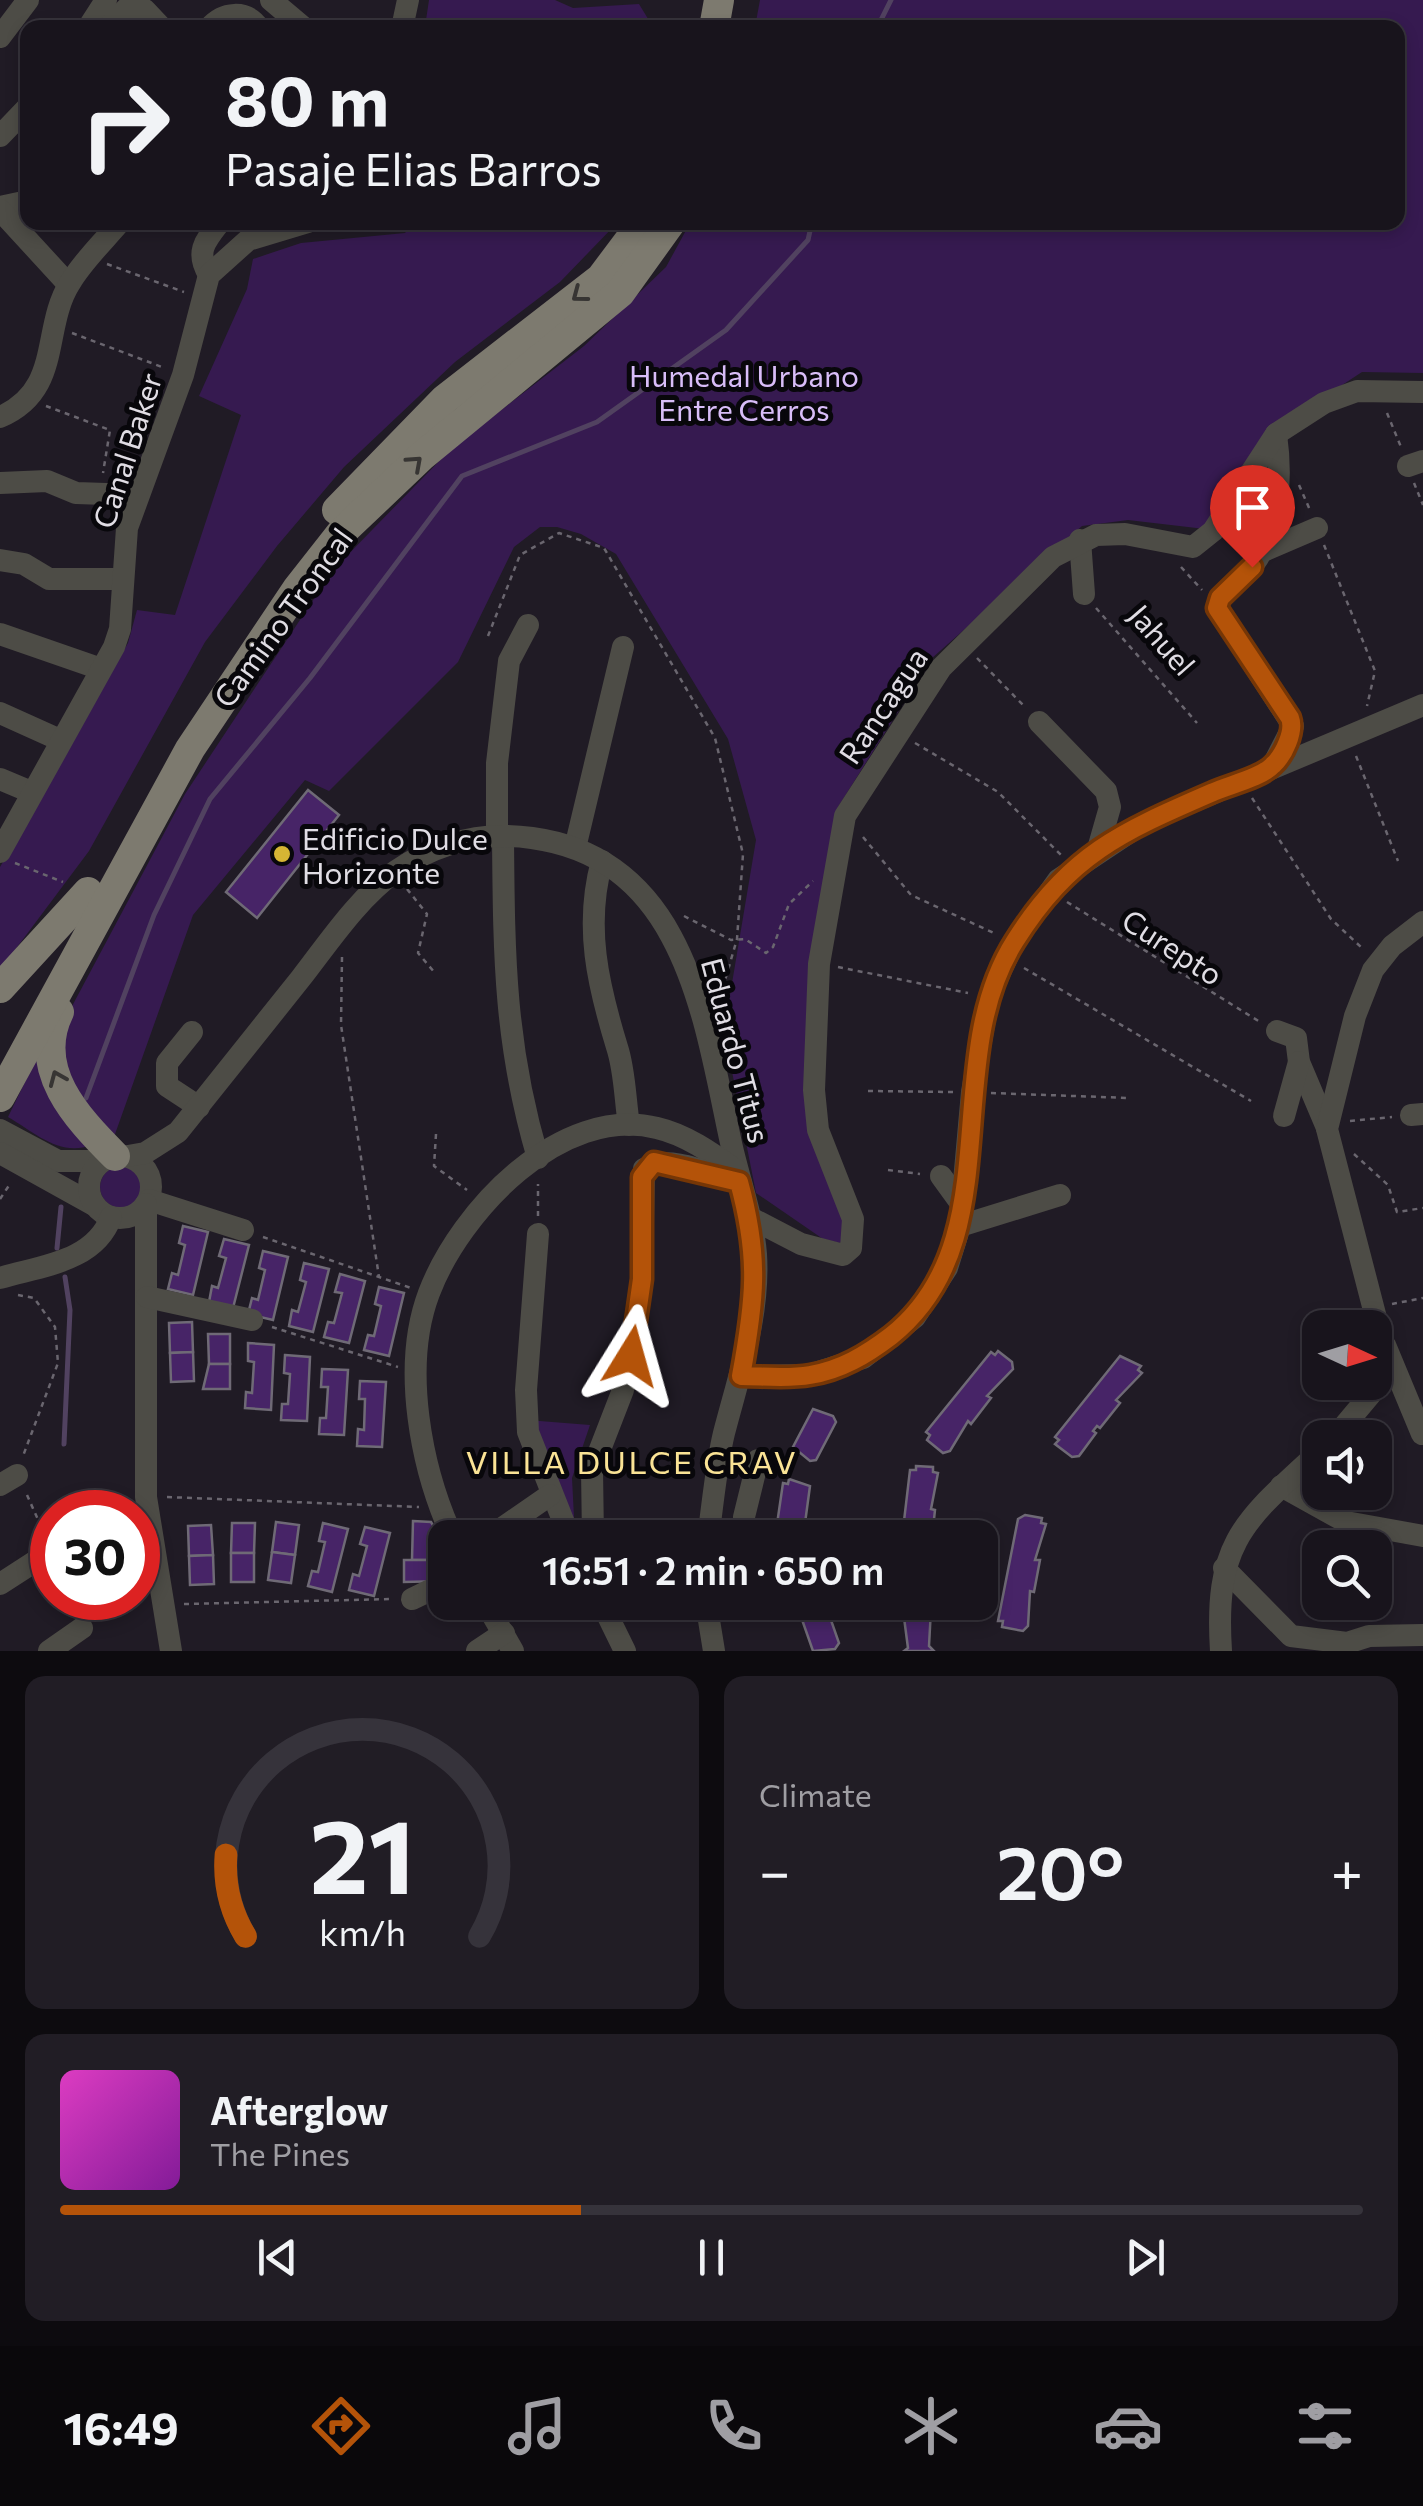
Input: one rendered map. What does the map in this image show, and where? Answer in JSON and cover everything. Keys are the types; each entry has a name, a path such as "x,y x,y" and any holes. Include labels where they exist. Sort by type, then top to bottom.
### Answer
{"main road":[{"name":"Camino Troncal","path":"0,1054 184,721 258,608 321,526 445,400 602,278 637,230"},
{"name":"Camino Troncal","path":"0,1097 132,853 226,690 341,533 478,406 620,292 665,230"},
{"path":"115,1158 83,1124 59,1086 50,1050 56,1018 102,929 132,853"},
{"path":"0,988 88,892"}],"street":[{"path":"0,37 28,0"},
{"path":"271,0 295,20"},
{"path":"115,20 127,8 135,8 151,20"},
{"path":"0,136 20,115"},
{"path":"0,208 68,284"},
{"path":"0,417 28,400 41,379 68,284 114,230"},
{"name":"Canal Baker","path":"0,855 120,629 132,495 182,375 205,300 209,274 201,256 204,242 214,230"},
{"path":"209,274 248,240 281,230"},
{"path":"1084,594 1080,540 1125,534 1185,548 1200,543 1213,530 1276,434 1324,403 1357,391 1415,391"},
{"path":"1272,767 1293,726 1217,608 1261,552 1276,506 1281,468 1276,434"},
{"path":"0,483 47,481 76,493 132,495"},
{"path":"1261,552 1317,528"},
{"name":"Rancagua","path":"748,1217 827,1254 843,1255 854,1236 853,1219 816,1114 814,1032 820,964 845,816 896,732 962,644 1053,558 1080,540"},
{"path":"0,560 24,564 49,579 122,579"},
{"path":"528,625 509,661 497,764 504,990 514,1058 538,1158"},
{"path":"0,634 101,669"},
{"path":"575,848 623,648"},
{"path":"741,1376 809,1376 862,1358 915,1317 947,1268 961,1215 972,1092 989,997 1010,949 1049,890 1098,849 1145,822 1421,705"},
{"path":"0,713 60,740"},
{"path":"1038,722 1110,799 1098,849"},
{"path":"0,779 32,792"},
{"name":"Eduardo Titus","path":"3,1286 80,1252 131,1205 178,1132 342,925 394,872 450,842 500,836 575,848 634,884 660,915 684,959 748,1217 755,1271 741,1376 724,1436 711,1520"},
{"path":"602,861 592,920 594,962 618,1048 629,1126"},
{"path":"1328,1126 1355,1016 1379,963 1423,922"},
{"path":"192,1032 167,1063 167,1086 199,1106"},
{"path":"1277,1032 1296,1038 1299,1062 1328,1126 1377,1310"},
{"path":"1284,1116 1299,1062"},
{"path":"445,1520 427,1458 418,1373 428,1294 462,1231 485,1203 504,1182 538,1158 600,1128 658,1128 702,1147 738,1177"},
{"path":"0,1130 58,1160 115,1158 148,1172 131,1205"},
{"name":"Eduardo Titus","path":"115,1158 155,1148 178,1132"},
{"path":"0,1153 131,1205 242,1230"},
{"path":"115,1158 89,1181 131,1205 148,1245 146,1490"},
{"path":"593,1520 592,1470 622,1390 642,1279 644,1169 654,1162 670,1163 738,1177"},
{"path":"941,1176 961,1215"},
{"path":"961,1215 1060,1195"},
{"path":"538,1234 526,1390 528,1432 562,1520"},
{"path":"147,1297 252,1320"},
{"path":"1392,1363 1422,1434"},
{"path":"1349,1420 1367,1400"},
{"path":"744,1520 758,1460"},
{"path":"1221,1651 1220,1591 1224,1568 1243,1526 1302,1468"},
{"path":"1282,1486 1346,1522 1388,1533 1423,1536"},
{"path":"514,1520 550,1495"},
{"path":"0,1584 30,1564"},
{"path":"1224,1568 1291,1636 1347,1643 1369,1636 1423,1635"},
{"path":"160,1590 171,1651"},
{"path":"412,1599 428,1592"},
{"path":"477,1651 508,1642 495,1620"},
{"path":"609,1620 625,1651"},
{"path":"709,1620 714,1651"},
{"path":"49,1651 82,1628"}],"path":[{"path":"92,258 205,300"},
{"path":"57,328 182,375"},
{"path":"1415,391 1383,402 1416,463 1423,504"},
{"path":"28,400 110,430 102,472 132,495"},
{"path":"1297,481 1376,671 1355,733 1398,862"},
{"path":"488,636 520,554 560,533 604,548 715,738 743,854 729,976 705,1035"},
{"path":"1171,556 1217,608"},
{"name":"Jahuel","path":"1084,594 1197,723"},
{"path":"962,644 1038,722"},
{"path":"896,732 998,792 1073,868"},
{"path":"1240,780 1330,919 1379,963"},
{"path":"845,816 911,895 1010,949 1251,1102"},
{"path":"0,855 88,892"},
{"path":"394,872 427,914 418,952 435,972"},
{"path":"660,915 683,916 731,940 770,951 790,904 820,874"},
{"name":"Curepto","path":"1049,890 1211,995 1277,1032"},
{"path":"342,925 341,1025 379,1277"},
{"path":"820,964 989,997"},
{"path":"868,1092 1129,1098"},
{"path":"1328,1126 1417,1115"},
{"path":"1328,1126 1388,1185 1397,1212 1423,1208"},
{"path":"436,1134 434,1166 485,1203"},
{"path":"538,1158 538,1234"},
{"path":"888,1170 941,1176"},
{"path":"242,1230 428,1294"},
{"path":"3,1286 34,1298 55,1327 58,1363 8,1480 30,1516"},
{"path":"1376,1306 1423,1298"},
{"path":"252,1320 418,1373"},
{"path":"160,1497 439,1508"},
{"path":"162,1604 412,1599"}],"green space":[{"path":"429,0 555,0 573,8 639,4 649,20 426,20"},
{"name":"Humedal Urbano Entre Cerros","path":"760,0 1423,0 1423,373 1362,372 1278,427 1205,529 1128,520 1082,526 932,658 838,807 814,1123 847,1235 840,1243 823,1239 756,1193 724,1031 756,840 728,739 616,554 581,534 557,527 540,527 514,547 458,662 329,791 305,780 193,915 114,1137 74,1087 64,1060 62,1025 185,794 333,570 452,448 584,346 666,267 686,230 1405,230 1405,20 756,20"},
{"path":"610,230 560,282 455,362 344,467 277,546 205,642 89,851 0,970 0,867 128,643 137,610 175,615 241,415 199,396 247,289 253,259 301,243 405,233"},
{"path":"43,1045 94,1144 82,1148 60,1146 8,1117"},
{"path":"121,1166 136,1172 142,1187 136,1202 121,1208 106,1202 100,1187 106,1172"},
{"path":"527,1420 590,1425 572,1478 574,1520 568,1520"}],"building":[{"name":"Edificio Dulce Horizonte","path":"308,790 339,815 257,918 226,892"},
{"path":"183,1226 208,1232 193,1295 168,1289 172,1273 178,1275 185,1245 179,1243"},
{"path":"224,1239 249,1245 233,1308 209,1302 212,1286 218,1288 226,1258 219,1256"},
{"path":"263,1251 288,1257 273,1320 248,1314 252,1298 258,1300 265,1270 259,1268"},
{"path":"304,1263 329,1269 313,1332 289,1326 292,1310 298,1312 306,1282 300,1280"},
{"path":"340,1274 365,1281 349,1343 324,1337 328,1322 334,1323 342,1293 335,1292"},
{"path":"379,1287 404,1293 389,1356 364,1350 368,1335 374,1336 381,1306 375,1304"},
{"path":"192,1322 193,1352 170,1353 169,1323"},
{"path":"208,1334 230,1334 230,1364 209,1364"},
{"path":"248,1343 274,1345 271,1410 245,1408 246,1392 252,1393 254,1362 248,1361"},
{"path":"998,1351 1012,1362 1013,1369 987,1396 991,1398 971,1424 968,1421 950,1451 943,1453 927,1440 930,1435 926,1432 991,1352 995,1355"},
{"path":"193,1352 194,1381 171,1382 170,1353"},
{"path":"285,1355 310,1357 307,1421 281,1420 282,1404 288,1404 290,1374 284,1373"},
{"path":"1120,1356 1141,1366 1138,1370 1142,1373 1116,1400 1120,1403 1093,1431 1096,1433 1079,1456 1072,1457 1055,1444 1059,1440 1055,1437"},
{"path":"209,1364 230,1364 230,1389 203,1389"},
{"path":"322,1369 348,1370 344,1435 319,1434 320,1418 326,1418 328,1387 321,1387"},
{"path":"360,1381 386,1382 382,1447 357,1446 358,1429 364,1430 365,1399 359,1399"},
{"path":"813,1409 833,1416 836,1422 816,1460 810,1461 793,1447"},
{"path":"916,1466 933,1467 933,1472 938,1473 931,1509 935,1510 934,1520 904,1520 910,1470 916,1470"},
{"path":"789,1479 810,1486 805,1520 778,1520 783,1483 788,1484"},
{"path":"1025,1515 1042,1518 1041,1523 1046,1524 1035,1560 1040,1560 1034,1592 1030,1591 1028,1626 1023,1631 1002,1627 1003,1621 998,1621 1018,1519"},
{"path":"413,1521 428,1522 428,1560 412,1560"},
{"path":"276,1522 299,1525 295,1555 272,1552"},
{"path":"232,1523 255,1523 254,1553 231,1553"},
{"path":"323,1523 348,1529 332,1592 308,1586 312,1571 318,1572 325,1542 319,1541"},
{"path":"211,1525 213,1555 189,1556 188,1526"},
{"path":"365,1527 390,1533 374,1596 349,1590 353,1574 359,1576 367,1546 360,1544"},
{"path":"272,1552 295,1555 291,1583 268,1580"},
{"path":"231,1553 254,1553 254,1582 231,1582"},
{"path":"213,1555 214,1584 190,1585 189,1556"},
{"path":"404,1560 428,1560 428,1581 404,1582"},
{"path":"802,1620 831,1620 839,1643 835,1649 813,1651"},
{"path":"904,1620 930,1620 929,1646 934,1651 904,1651 908,1648"}],"waterway":[{"path":"881,20 891,0"},
{"path":"86,1098 154,915 210,799 310,678 462,476 597,422 726,330 808,240 810,230"},
{"path":"57,1248 61,1207"},
{"path":"64,1444 70,1310 65,1277"}],"place":[{"name":"Edificio Dulce Horizonte","path":"282,854"}],"district":[{"name":"VILLA DULCE CRAV","path":"632,1461"}],"route":[{"path":"631,1356 642,1279 642,1177 644,1169 654,1162 739,1182 756,1254 753,1306 741,1376 809,1376 862,1358 915,1317 947,1268 960,1226 980,1040 989,997 1014,942 1058,880 1098,849 1145,822 1272,767 1290,735 1290,718 1217,608 1220,598 1252,567"}]}
